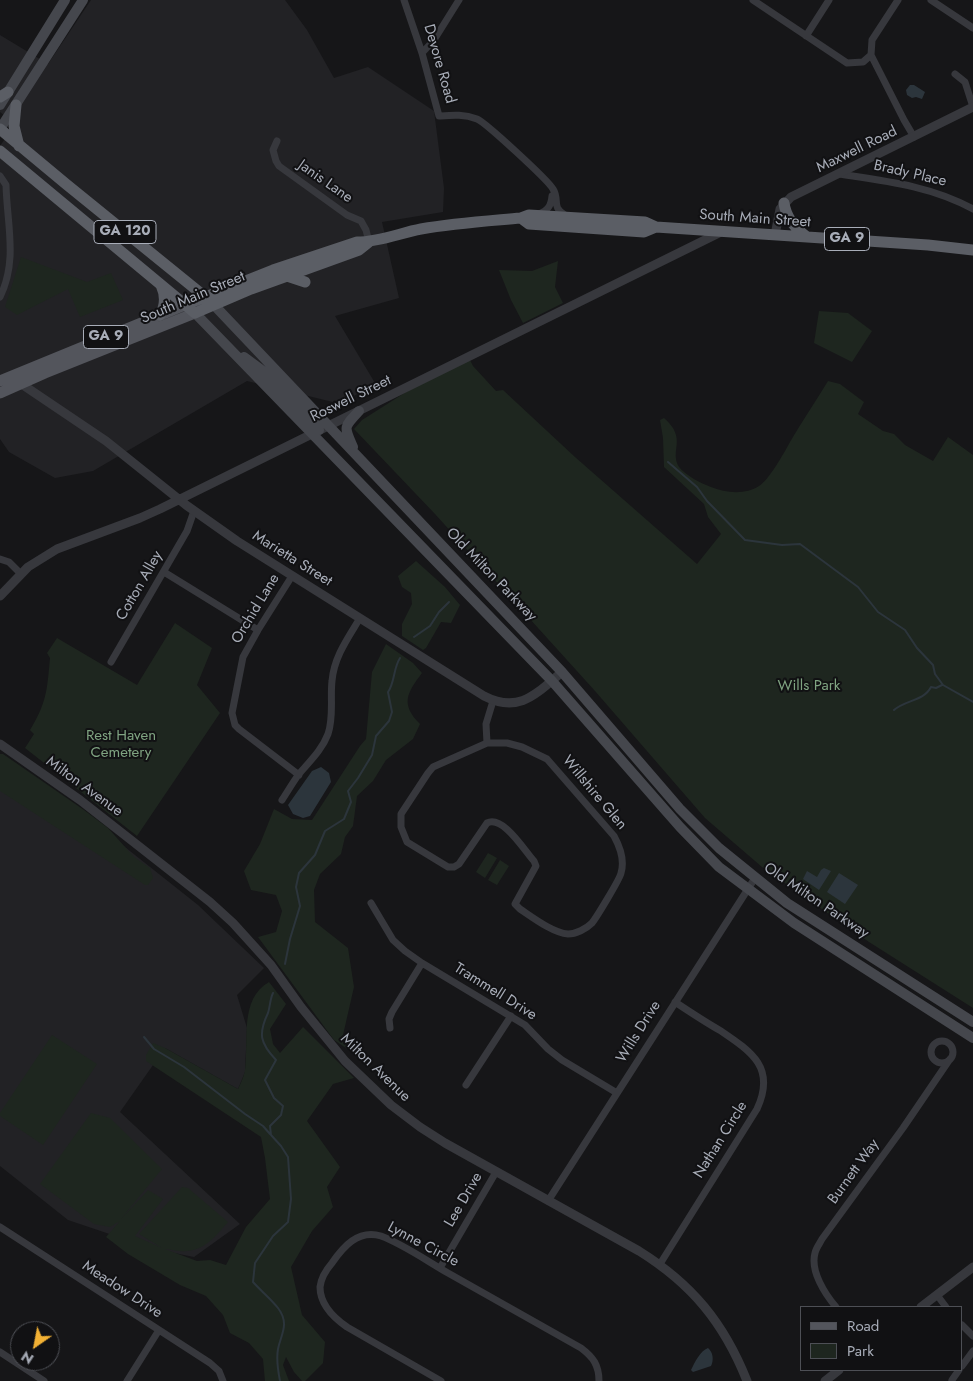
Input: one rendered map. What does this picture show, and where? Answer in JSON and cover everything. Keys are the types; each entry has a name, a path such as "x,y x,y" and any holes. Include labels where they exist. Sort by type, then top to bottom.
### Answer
{"highway":[{"path":"16,105 14,126 19,146"},
{"name":"Old Milton Parkway","path":"0,129 214,305"},
{"name":"GA 120","path":"0,151 195,313"},
{"path":"784,203 785,211 792,222 807,237"},
{"name":"South Main Street","path":"185,305 314,256 357,242 369,242 420,229 521,218 529,215 645,222 656,227 928,245 973,250"},
{"name":"South Main Street","path":"521,218 529,224 644,232 656,227"},
{"name":"South Main Street","path":"195,313 287,276 360,250 369,242"},
{"path":"287,276 305,282"},
{"path":"160,315 165,302 161,286"}],"main road":[{"path":"0,105 4,94 65,0"},
{"path":"0,129 83,0"},
{"name":"South Main Street","path":"1,381 185,305"},
{"name":"Old Milton Parkway","path":"214,305 319,430 552,681 680,827 719,867 794,923 973,1038"},
{"path":"195,313 234,352 246,358 263,371 319,430"},
{"name":"South Main Street","path":"0,393 195,313"},
{"path":"20,384 22,377 48,366 52,360"},
{"path":"356,455 347,436 346,429 348,423 359,411"},
{"name":"Old Milton Parkway","path":"319,430 356,455 562,672 680,809 719,848 787,903 973,1022"}],"street":[{"name":"Devore Road","path":"404,0 422,52 439,116 455,114 479,120 553,188"},
{"path":"422,52 434,40 459,0"},
{"path":"753,0 847,63 864,62 871,55"},
{"path":"806,36 829,0"},
{"path":"898,0 872,40 871,55 914,137"},
{"path":"931,0 973,28"},
{"path":"955,74 966,82 973,107"},
{"name":"Maxwell Road","path":"784,203 791,197 973,107"},
{"name":"Janis Lane","path":"277,141 272,150 279,166 347,215 361,221 369,242"},
{"name":"Brady Place","path":"840,174 927,190 954,199 973,209"},
{"path":"0,176 5,182 3,200 11,244 10,268 7,282 0,297"},
{"path":"537,215 546,211 551,205 553,188"},
{"path":"553,188 556,206 559,211 568,217"},
{"path":"776,235 777,220 784,203"},
{"name":"Roswell Street","path":"0,596 36,561 57,549 140,518 721,232"},
{"name":"Marietta Street","path":"20,384 106,440 194,511 292,576 494,701 510,704 522,702 562,672"},
{"name":"Cotton Alley","path":"111,662 191,523 194,511"},
{"path":"0,559 9,562 21,574"},
{"path":"164,572 258,630"},
{"name":"Orchid Lane","path":"292,576 243,658 232,717 239,729 299,775"},
{"path":"282,800 328,734 331,720 334,669 342,648 360,618"},
{"path":"487,743 486,724 494,701"},
{"name":"Willshire Glen","path":"487,743 522,747 547,759 614,836 620,847 623,858 622,873 592,922 581,930 570,934 560,933 520,910 516,904 518,896 536,866 534,861 504,826 497,821 487,823 459,864 454,867 448,866 407,842 403,835 401,814 434,767 487,743"},
{"name":"Milton Avenue","path":"0,744 110,823 210,902 233,923 271,965 301,1007 345,1061 391,1105 420,1127 660,1264 680,1280 713,1316 727,1337 747,1381"},
{"name":"Wills Drive","path":"548,1201 755,878"},
{"name":"Trammell Drive","path":"371,903 393,940 422,963 511,1016 532,1031 562,1060 617,1093"},
{"path":"390,1028 389,1019 392,1012 422,963"},
{"name":"Nathan Circle","path":"660,1264 757,1109 762,1099 764,1088 761,1068 750,1052 675,1002"},
{"path":"466,1086 511,1016"},
{"name":"Burnett Way","path":"835,1306 823,1288 815,1271 814,1254 822,1239 903,1128 950,1059"},
{"name":"Lee Drive","path":"440,1268 496,1172"},
{"name":"Meadow Drive","path":"0,1227 210,1363 218,1371 223,1381"},
{"name":"Lynne Circle","path":"441,1381 338,1321 328,1310 320,1287 326,1271 344,1246 351,1240 368,1235 378,1235 388,1239 581,1348 596,1363 599,1381"},
{"path":"922,1306 973,1267"},
{"path":"937,1295 945,1306"},
{"path":"963,1327 973,1336"},
{"path":"127,1381 159,1330"},
{"path":"963,1365 973,1351"},
{"path":"0,1352 44,1381"},
{"path":"825,1381 838,1371"}],"shaded area":[{"path":"91,0 285,0 307,30 334,78 368,67 434,111 444,188 443,212 382,222 399,298 335,316 375,383 341,404 247,381 93,471 55,478 9,452 0,439 0,146 15,124 0,112 0,35 48,64"},
{"path":"910,85 914,85 925,92 922,99 912,98 907,95 906,90"},
{"path":"0,755 77,809 198,905 264,968 237,995 247,1028 245,1072 238,1089 165,1048 120,1112 240,1224 194,1257 154,1249 68,1220 0,1166"},
{"path":"321,767 329,773 331,782 310,816 303,818 293,814 288,805 312,771"},
{"path":"824,868 831,871 819,890 803,879 807,871 817,877"},
{"path":"839,873 858,885 845,904 827,892"},
{"path":"708,1348 712,1356 711,1366 693,1372 691,1370 698,1357"}],"green space":[{"path":"21,257 87,282 111,273 123,300 80,317 68,289 17,315 5,307"},
{"path":"558,261 555,287 563,303 523,323 499,270 532,271"},
{"path":"819,311 848,313 872,331 852,362 814,343"},
{"name":"Wills Park","path":"470,360 473,366 496,391 503,390 575,457 697,564 721,534 708,517 704,504 664,467 660,420 664,418 671,425 677,438 676,461 679,467 689,476 703,484 729,492 748,491 763,483 776,466 828,381 840,384 864,402 858,414 883,431 894,434 905,445 933,461 948,437 973,455 973,1008 869,942 762,867 705,818 595,691 435,514 354,429 362,420 414,387"},
{"path":"416,561 445,587 460,605 451,623 441,622 423,650 402,636 402,624 412,604 411,593 402,587 398,576"},
{"name":"Rest Haven Cemetery","path":"175,623 212,648 197,685 220,713 137,836 25,748 34,734 30,730 45,696 50,658 47,653 57,638 137,685"},
{"path":"386,644 413,663 422,673 408,698 410,710 420,724 413,739 386,760 373,781 357,796 353,826 345,837 341,854 320,874 314,890 315,922 348,948 354,987 343,1035 349,1050 334,1040 258,937 276,932 282,911 276,895 251,890 244,871 260,844 274,809 292,819 312,820 366,739 372,672"},
{"path":"0,754 3,754 108,828 134,857 150,868 153,878 148,885 145,885 0,791"},
{"path":"488,853 497,858 485,878 476,872"},
{"path":"500,860 509,866 497,885 488,880"},
{"path":"269,982 286,1004 270,1029 273,1044 280,1053 303,1027 354,1078 333,1084 307,1121 340,1167 327,1187 333,1207 312,1231 291,1267 302,1315 325,1342 323,1363 305,1381 302,1381 294,1372 286,1357 283,1365 289,1381 265,1381 263,1359 249,1343 230,1333 223,1315 206,1296 180,1285 128,1254 106,1237 120,1221 110,1227 94,1224 40,1184 91,1113 110,1118 162,1169 121,1219 148,1190 163,1199 135,1236 162,1248 139,1234 182,1187 188,1188 228,1222 202,1247 188,1251 165,1249 197,1261 210,1260 226,1265 246,1227 270,1199 261,1137 146,1061 146,1055 153,1043 238,1089 245,1070 249,1010 253,999 260,989"},
{"path":"52,1035 97,1064 43,1145 0,1116 0,1113"}],"waterway":[{"path":"668,462 697,487 707,501 745,540 782,545 800,544 858,587 878,612 905,630 917,648 933,665 935,674 943,685 973,702"},
{"path":"414,637 430,626 439,612 449,602"},
{"path":"285,964 300,906 296,887 299,873 315,855 325,831 344,819 351,802 348,791 372,755 376,736 389,721 392,712 388,692 400,658"},
{"path":"894,710 924,695 931,687 936,688 942,685"},
{"path":"273,993 263,1027 262,1038 276,1060 265,1080 274,1098 283,1106 281,1115 270,1126 271,1135 288,1157 291,1199 288,1222 273,1236 255,1263 253,1282 282,1314 284,1329 277,1357 280,1381"},
{"path":"144,1037 154,1049 184,1067 263,1126 270,1134"}]}
